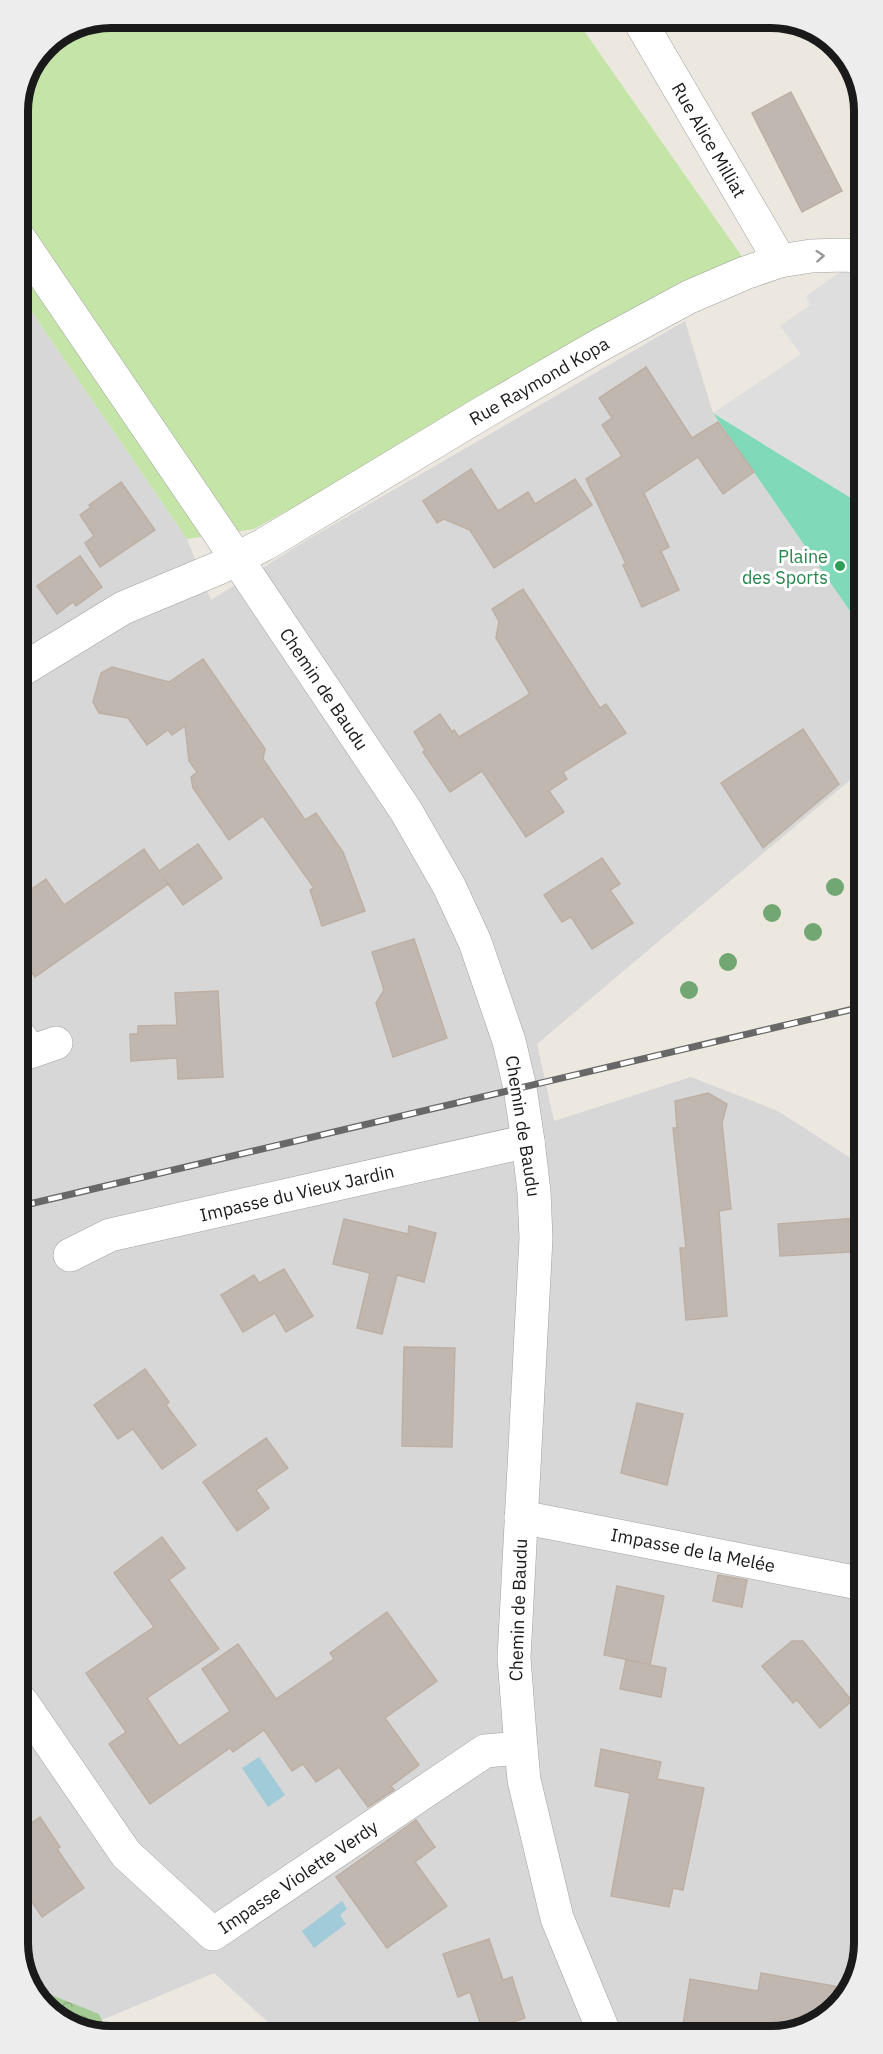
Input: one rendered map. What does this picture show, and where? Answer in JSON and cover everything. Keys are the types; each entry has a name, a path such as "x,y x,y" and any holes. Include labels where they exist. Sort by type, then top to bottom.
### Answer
{"street":[{"name":"Rue Alice Milliat","path":"644,29 780,261"},
{"name":"Chemin de Baudu","path":"29,253 406,811 449,886 476,942 509,1041 520,1088 528,1141 536,1238 514,1658 524,1780 557,1918 601,2026"},
{"name":"Rue Raymond Kopa","path":"29,666 123,608 237,559 598,346 690,297 745,273 780,261 811,256 854,256"},
{"path":"28,1050 30,1052 56,1043"},
{"name":"Impasse du Vieux Jardin","path":"70,1255 110,1235 528,1141"},
{"name":"Impasse de la Melée","path":"521,1517 854,1582"},
{"name":"Impasse Violette Verdy","path":"28,1711 126,1854 213,1934 485,1751 521,1748"}],"shaded area":[{"path":"842,271 854,274 854,500 713,413 801,354 780,326 810,305 806,296"},
{"path":"29,307 187,539 211,600 307,540 685,321 713,413 854,617 854,777 537,1044 554,1121 691,1077 778,1111 854,1160 854,1954 841,1989 813,2014 788,2024 772,2026 271,2025 214,1973 94,2024 61,2008 42,1989 33,1969 28,1943 29,666 34,662 29,654"}],"green space":[{"path":"111,28 582,29 743,258 254,529 187,539 29,307 29,106 35,79 42,65 65,42 95,30"},
{"name":"Plaine des Sports","path":"713,413 854,500 854,617"},
{"path":"45,1992 99,2014 104,2025 85,2021 70,2014"}],"water":[{"path":"259,1757 285,1795 268,1807 242,1768"},
{"path":"342,1901 347,1909 340,1915 346,1924 314,1948 302,1931"}],"building":[{"path":"791,92 842,191 802,212 752,113"},
{"path":"646,367 692,438 718,422 754,472 723,494 698,457 644,493 669,547 661,551 679,590 642,607 623,565 626,564 586,479 622,456 602,425 612,418 599,398"},
{"path":"471,469 498,511 528,492 535,504 575,479 592,505 494,568 470,530 444,519 437,523 423,501"},
{"path":"121,482 155,530 100,567 85,543 94,536 80,515 91,507 89,505"},
{"path":"80,556 102,587 76,606 73,602 57,614 37,586"},
{"path":"523,589 600,708 606,704 626,733 563,772 567,779 549,791 564,812 526,837 482,771 450,792 423,752 425,750 414,732 440,714 452,732 454,730 459,737 530,694 496,638 499,621 492,609"},
{"path":"203,659 265,749 263,759 305,820 316,813 343,852 365,911 322,926 310,890 314,888 263,816 229,840 193,788 191,777 197,772 189,761 185,726 172,735 168,730 147,745 128,718 99,713 93,702 101,673 112,667 169,682"},
{"path":"803,729 839,784 763,848 721,783"},
{"path":"198,844 222,878 183,905 164,878 168,884 35,977 29,968 29,891 46,879 64,905 144,849 159,871"},
{"path":"602,858 620,884 610,890 633,923 592,949 571,917 562,922 544,895"},
{"path":"414,939 447,1038 393,1057 376,1003 384,990 372,952"},
{"path":"218,991 223,1077 178,1079 177,1058 131,1061 130,1034 138,1034 138,1026 177,1025 175,993"},
{"path":"708,1093 727,1104 722,1123 731,1209 719,1211 727,1316 686,1320 680,1248 686,1248 673,1128 677,1128 675,1101"},
{"path":"854,1218 854,1235 850,1252 780,1256 778,1224"},
{"path":"344,1219 408,1234 409,1226 436,1233 424,1282 397,1275 382,1334 357,1328 370,1273 333,1264"},
{"path":"284,1269 313,1316 286,1332 275,1313 243,1332 221,1295 254,1275 259,1283"},
{"path":"404,1347 455,1348 452,1447 402,1446"},
{"path":"145,1369 169,1402 166,1405 196,1445 162,1469 133,1429 118,1439 94,1405"},
{"path":"637,1403 683,1414 667,1485 621,1473"},
{"path":"266,1438 288,1468 256,1490 269,1508 237,1531 203,1482"},
{"path":"162,1537 185,1568 169,1580 219,1649 147,1698 179,1746 230,1711 202,1669 238,1644 276,1699 334,1659 330,1653 387,1612 437,1681 385,1718 419,1765 391,1786 394,1790 368,1807 339,1767 316,1782 303,1764 292,1771 264,1730 233,1752 230,1748 150,1804 109,1744 126,1732 86,1673 154,1627 114,1573"},
{"path":"718,1575 747,1580 742,1607 713,1601"},
{"path":"617,1586 664,1596 650,1665 666,1668 661,1697 620,1689 626,1660 648,1664 604,1655"},
{"path":"792,1641 803,1641 852,1701 820,1728 797,1700 793,1703 762,1666"},
{"path":"601,1749 661,1762 657,1779 704,1788 683,1890 673,1888 669,1907 611,1896 630,1793 595,1786"},
{"path":"40,1817 60,1847 57,1849 84,1888 42,1917 28,1896 28,1825"},
{"path":"416,1820 435,1847 415,1862 447,1906 387,1948 336,1877"},
{"path":"489,1939 503,1980 512,1977 525,2018 502,2026 481,2026 470,1992 458,1997 443,1954"},
{"path":"761,1973 842,1987 822,2008 788,2024 772,2026 683,2025 690,1979 758,1991"}],"railway":[{"path":"28,1204 854,1009"}],"place":[{"name":"Plaine des Sports","path":"840,566"}]}
